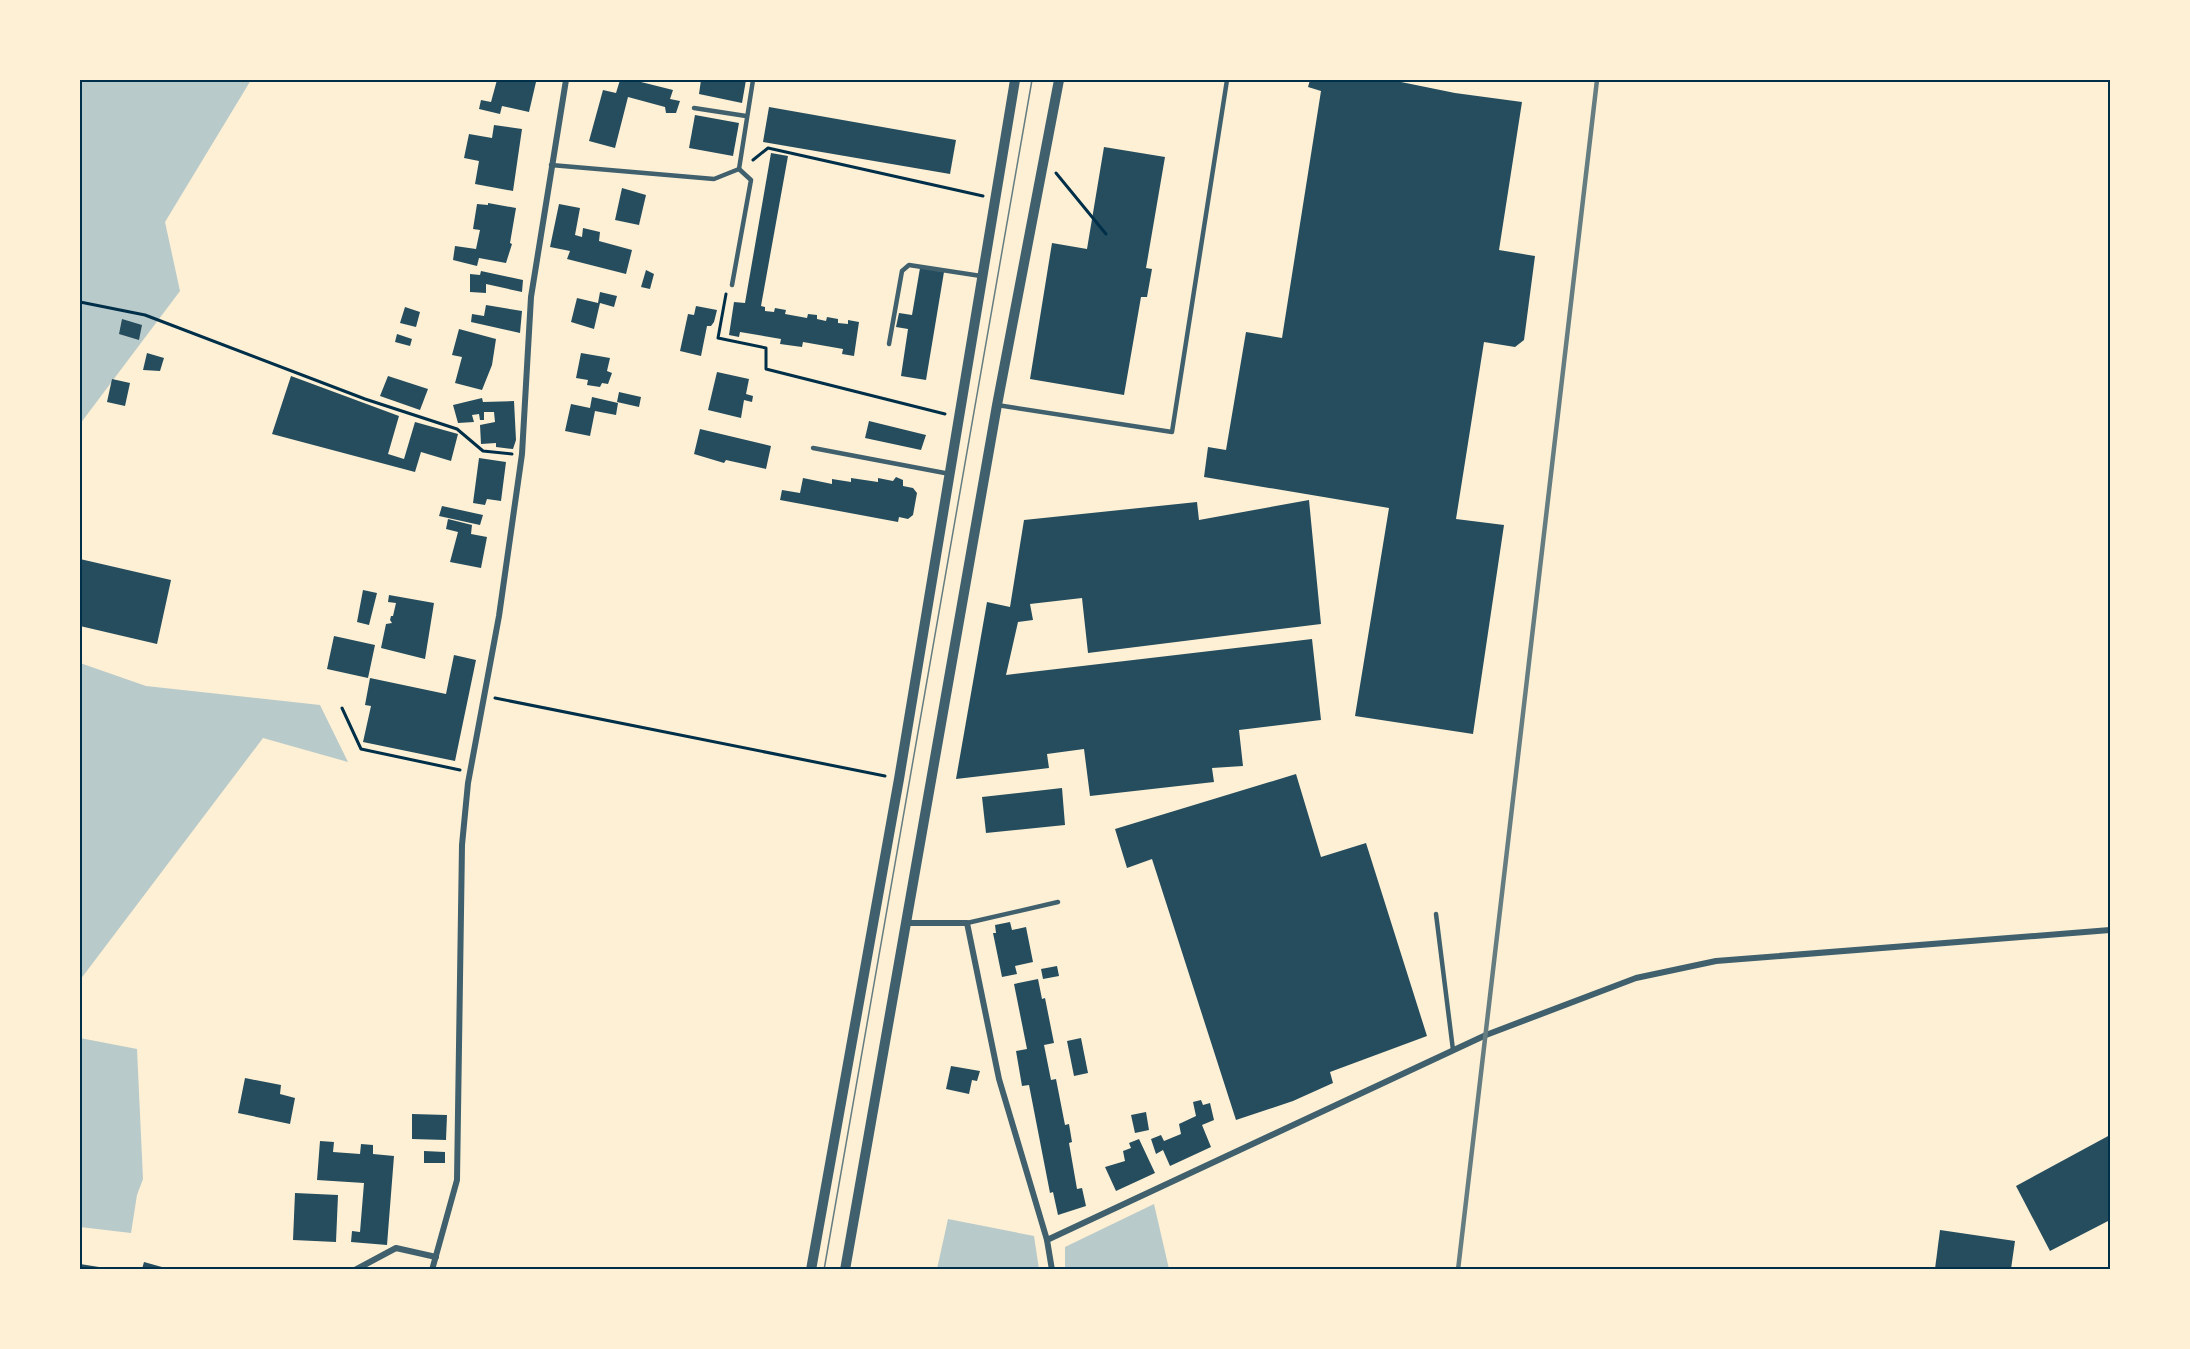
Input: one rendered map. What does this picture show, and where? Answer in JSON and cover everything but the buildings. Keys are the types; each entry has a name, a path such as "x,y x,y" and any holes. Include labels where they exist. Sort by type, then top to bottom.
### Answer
{"street":[{"path":"432,1269 457,1180 462,845 470,773 499,616 522,454 531,297 566,80"},
{"path":"811,1269 899,779 997,200 1015,80"},
{"path":"845,1269 997,405 1059,80"},
{"path":"906,923 967,923 999,1079 1047,1240 1052,1269"},
{"path":"1047,1240 1453,1050 1636,978 1716,961 2110,930"},
{"path":"355,1269 396,1248 436,1257"}],"lane":[{"path":"740,169 753,80"},
{"path":"997,405 1172,432 1227,80"},
{"path":"694,108 746,116"},
{"path":"551,165 714,179 740,169"},
{"path":"732,285 752,180 740,169"},
{"path":"888,344 902,271 909,265 983,276"},
{"path":"813,448 950,474"},
{"path":"967,923 1058,902"},
{"path":"1436,914 1453,1050"}],"path":[{"path":"768,148 997,200"},
{"path":"1059,176 1106,234"},
{"path":"732,285 724,298 718,338 766,348 766,369 959,418"},
{"path":"80,302 145,315 365,399 457,429 483,451 522,454"},
{"path":"484,696 899,779"},
{"path":"342,708 361,749 470,773"}],"shaded area":[{"path":"80,80 251,80 165,222 180,291 80,424"},
{"path":"80,663 146,686 320,705 348,762 263,738 80,980"},
{"path":"80,1038 137,1049 143,1179 137,1195 131,1233 80,1227"},
{"path":"1154,1204 1169,1269 1065,1269 1065,1247"},
{"path":"948,1219 1034,1236 1039,1269 937,1269"}],"tram line":[{"path":"824,1270 1032,80"}],"railway":[{"path":"1458,1270 1597,80"}]}
